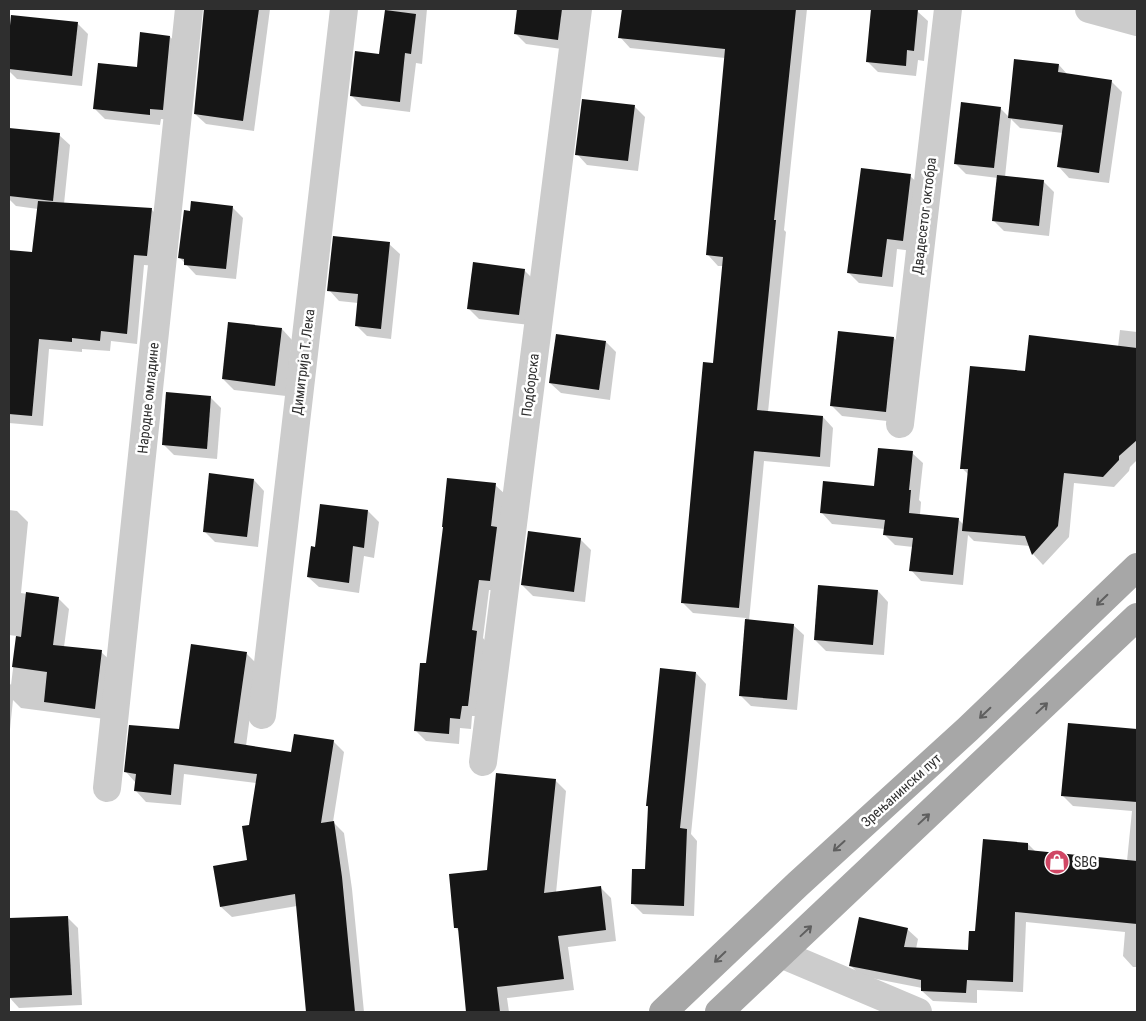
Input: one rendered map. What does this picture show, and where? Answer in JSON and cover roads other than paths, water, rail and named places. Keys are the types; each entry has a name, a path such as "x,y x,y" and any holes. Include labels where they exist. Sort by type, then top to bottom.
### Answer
{"main road":[{"name":"Зрењанински пут","path":"663,1012 791,890 968,729 1137,566"},
{"path":"719,1012 1137,617"}],"street":[{"name":"Народне омладине","path":"107,788 189,9"},
{"name":"Димитрија Т. Лека","path":"262,715 344,9"},
{"name":"Подборска","path":"483,762 578,9"},
{"name":"Двадесетог октобра","path":"900,424 948,9"},
{"path":"1088,9 1137,22"},
{"path":"781,954 918,1012"}],"place":[{"name":"SBG","path":"1057,862"}]}
